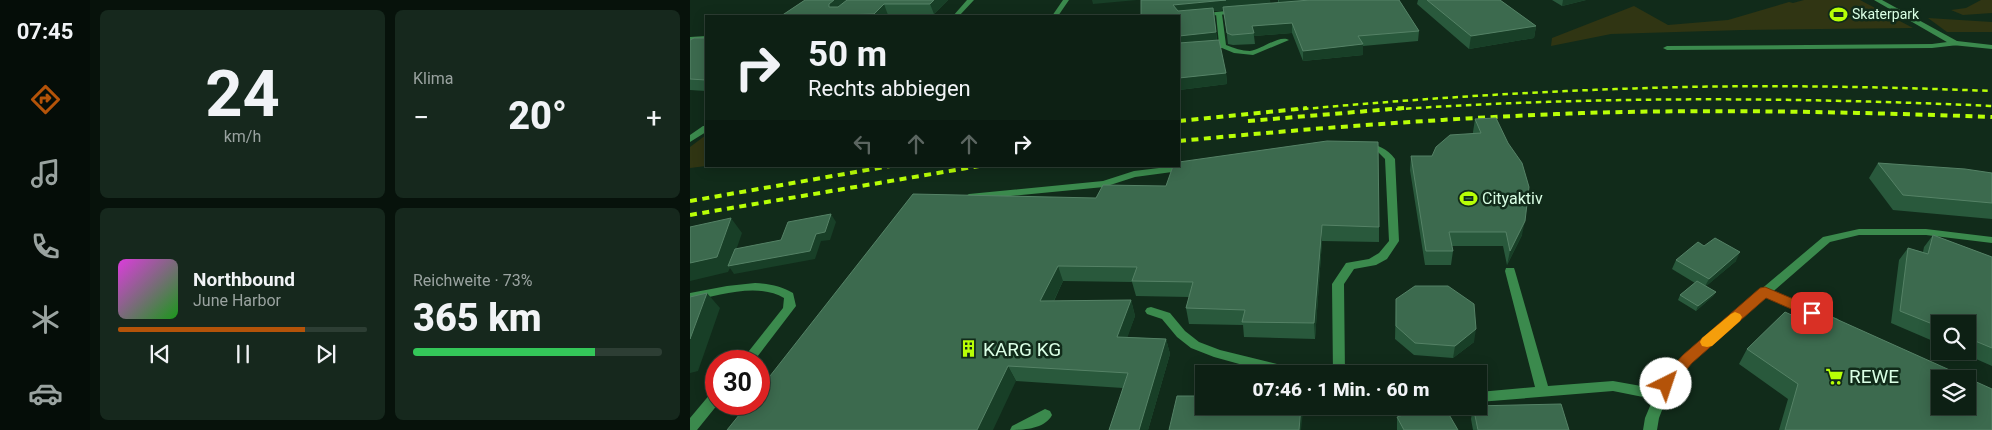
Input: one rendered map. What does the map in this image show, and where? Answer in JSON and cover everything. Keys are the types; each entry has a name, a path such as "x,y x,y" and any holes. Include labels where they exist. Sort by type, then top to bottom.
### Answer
{"street":[{"path":"957,15 972,0"},
{"path":"1057,15 1066,0"},
{"path":"1877,0 1955,43"},
{"path":"1180,17 1248,11"},
{"path":"1219,14 1223,46"},
{"path":"690,39 705,38"},
{"path":"1197,48 1223,46 1234,52 1253,53 1285,40"},
{"path":"1667,48 1932,46 1955,43 1992,47"},
{"path":"690,140 705,129"},
{"path":"1339,365 1338,284 1350,266 1372,262 1383,256 1394,241 1390,159 1387,153 1381,149 1358,146"},
{"path":"960,198 1104,184 1134,174 1193,166"},
{"path":"1650,430 1652,418 1666,384 1688,359 1827,239 1859,232 1926,232 1992,240"},
{"path":"1510,271 1543,391"},
{"path":"690,297 757,287 778,290 789,296 790,306 787,312 756,350"},
{"path":"1765,292 1844,327"},
{"path":"1151,311 1166,316 1181,334 1195,345 1218,354 1262,365"},
{"path":"1487,396 1612,386 1661,395"},
{"path":"690,428 705,410"},
{"path":"1017,430 1046,415"}],"green space":[{"path":"1804,0 1860,0 1877,9 1835,19 1839,20 1879,10 1913,28 1611,34 1551,46 1552,38 1634,6 1668,25 1728,20 1789,2 1793,3"},
{"path":"1981,0 1992,0 1992,13 1963,15 1951,10 1966,8"},
{"path":"1928,18 1992,22 1992,32 1947,32"},
{"path":"705,136 705,166 690,168 690,147"}],"building":[{"path":"805,0 834,0 829,4 829,7 838,7 847,0 934,0 930,4 884,4 874,14 782,15"},
{"path":"1141,0 1226,0 1173,5 1178,11 1213,8 1216,32 1180,36 1180,15 1141,15"},
{"path":"1310,0 1399,0 1419,31 1358,36 1363,44 1303,51 1292,23 1252,26 1254,33 1232,35 1227,33 1223,7"},
{"path":"1427,0 1500,0 1536,26 1471,36"},
{"path":"705,38 705,80 690,79 690,40"},
{"path":"1219,40 1226,73 1180,78 1180,43"},
{"path":"1496,118 1508,143 1522,163 1529,187 1525,221 1510,251 1506,232 1449,232 1453,251 1426,251 1411,156 1432,156 1436,147 1450,135 1481,133 1475,119"},
{"path":"1327,141 1378,142 1379,227 1322,225 1314,323 1242,322 1245,310 1186,308 1193,282 1132,281 1137,267 1058,266 1040,301 1131,300 1117,337 1166,339 1139,430 1109,430 1128,373 1008,366 977,430 727,430 739,415 770,415 770,376 913,194 1096,198 1103,185 1166,186 1173,167 1180,167 1180,162"},
{"path":"1878,163 1965,169 1992,173 1992,203 1903,195"},
{"path":"831,214 825,232 816,234 810,251 728,266 735,249 781,240 788,222"},
{"path":"731,218 717,257 690,263 690,227"},
{"path":"1933,235 1992,257 1992,348 1976,341 1976,315 1931,315 1931,323 1900,311 1908,248 1928,254"},
{"path":"1715,238 1740,252 1709,279 1676,260 1698,242 1704,246"},
{"path":"1697,281 1716,292 1698,306 1680,295"},
{"path":"1415,286 1448,286 1474,304 1476,329 1455,346 1415,343 1396,326 1396,299"},
{"path":"707,293 690,339 690,297"},
{"name":"REWE","path":"1785,312 1820,328 1825,314 1950,370 1931,370 1931,415 1976,415 1976,382 1992,389 1992,430 1785,430 1798,384 1747,349"},
{"path":"1177,396 1195,396 1195,415 1300,415 1299,430 1169,430"},
{"path":"1561,404 1569,430 1478,430 1475,415 1487,415 1487,406"},
{"path":"1403,415 1449,415 1458,430 1404,430 1397,417"}],"railway":[{"path":"1293,110 1489,95 1685,87 1839,87 1992,91"},
{"path":"1386,110 1537,102 1689,99 1992,106"},
{"path":"1180,121 1307,108"},
{"path":"1248,121 1404,108"},
{"path":"1180,141 1381,124 1583,113 1685,111 1788,112 1992,117"},
{"path":"690,201 884,167"},
{"path":"690,215 973,167"}],"slow traffic":[{"path":"1707,342 1735,317"}],"place":[{"name":"Skaterpark","path":"1838,14"},
{"name":"Cityaktiv","path":"1468,198"},
{"name":"KARG KG","path":"969,349"},
{"name":"REWE","path":"1835,376"}],"route":[{"path":"1666,384 1688,359 1765,292 1812,313"}]}
